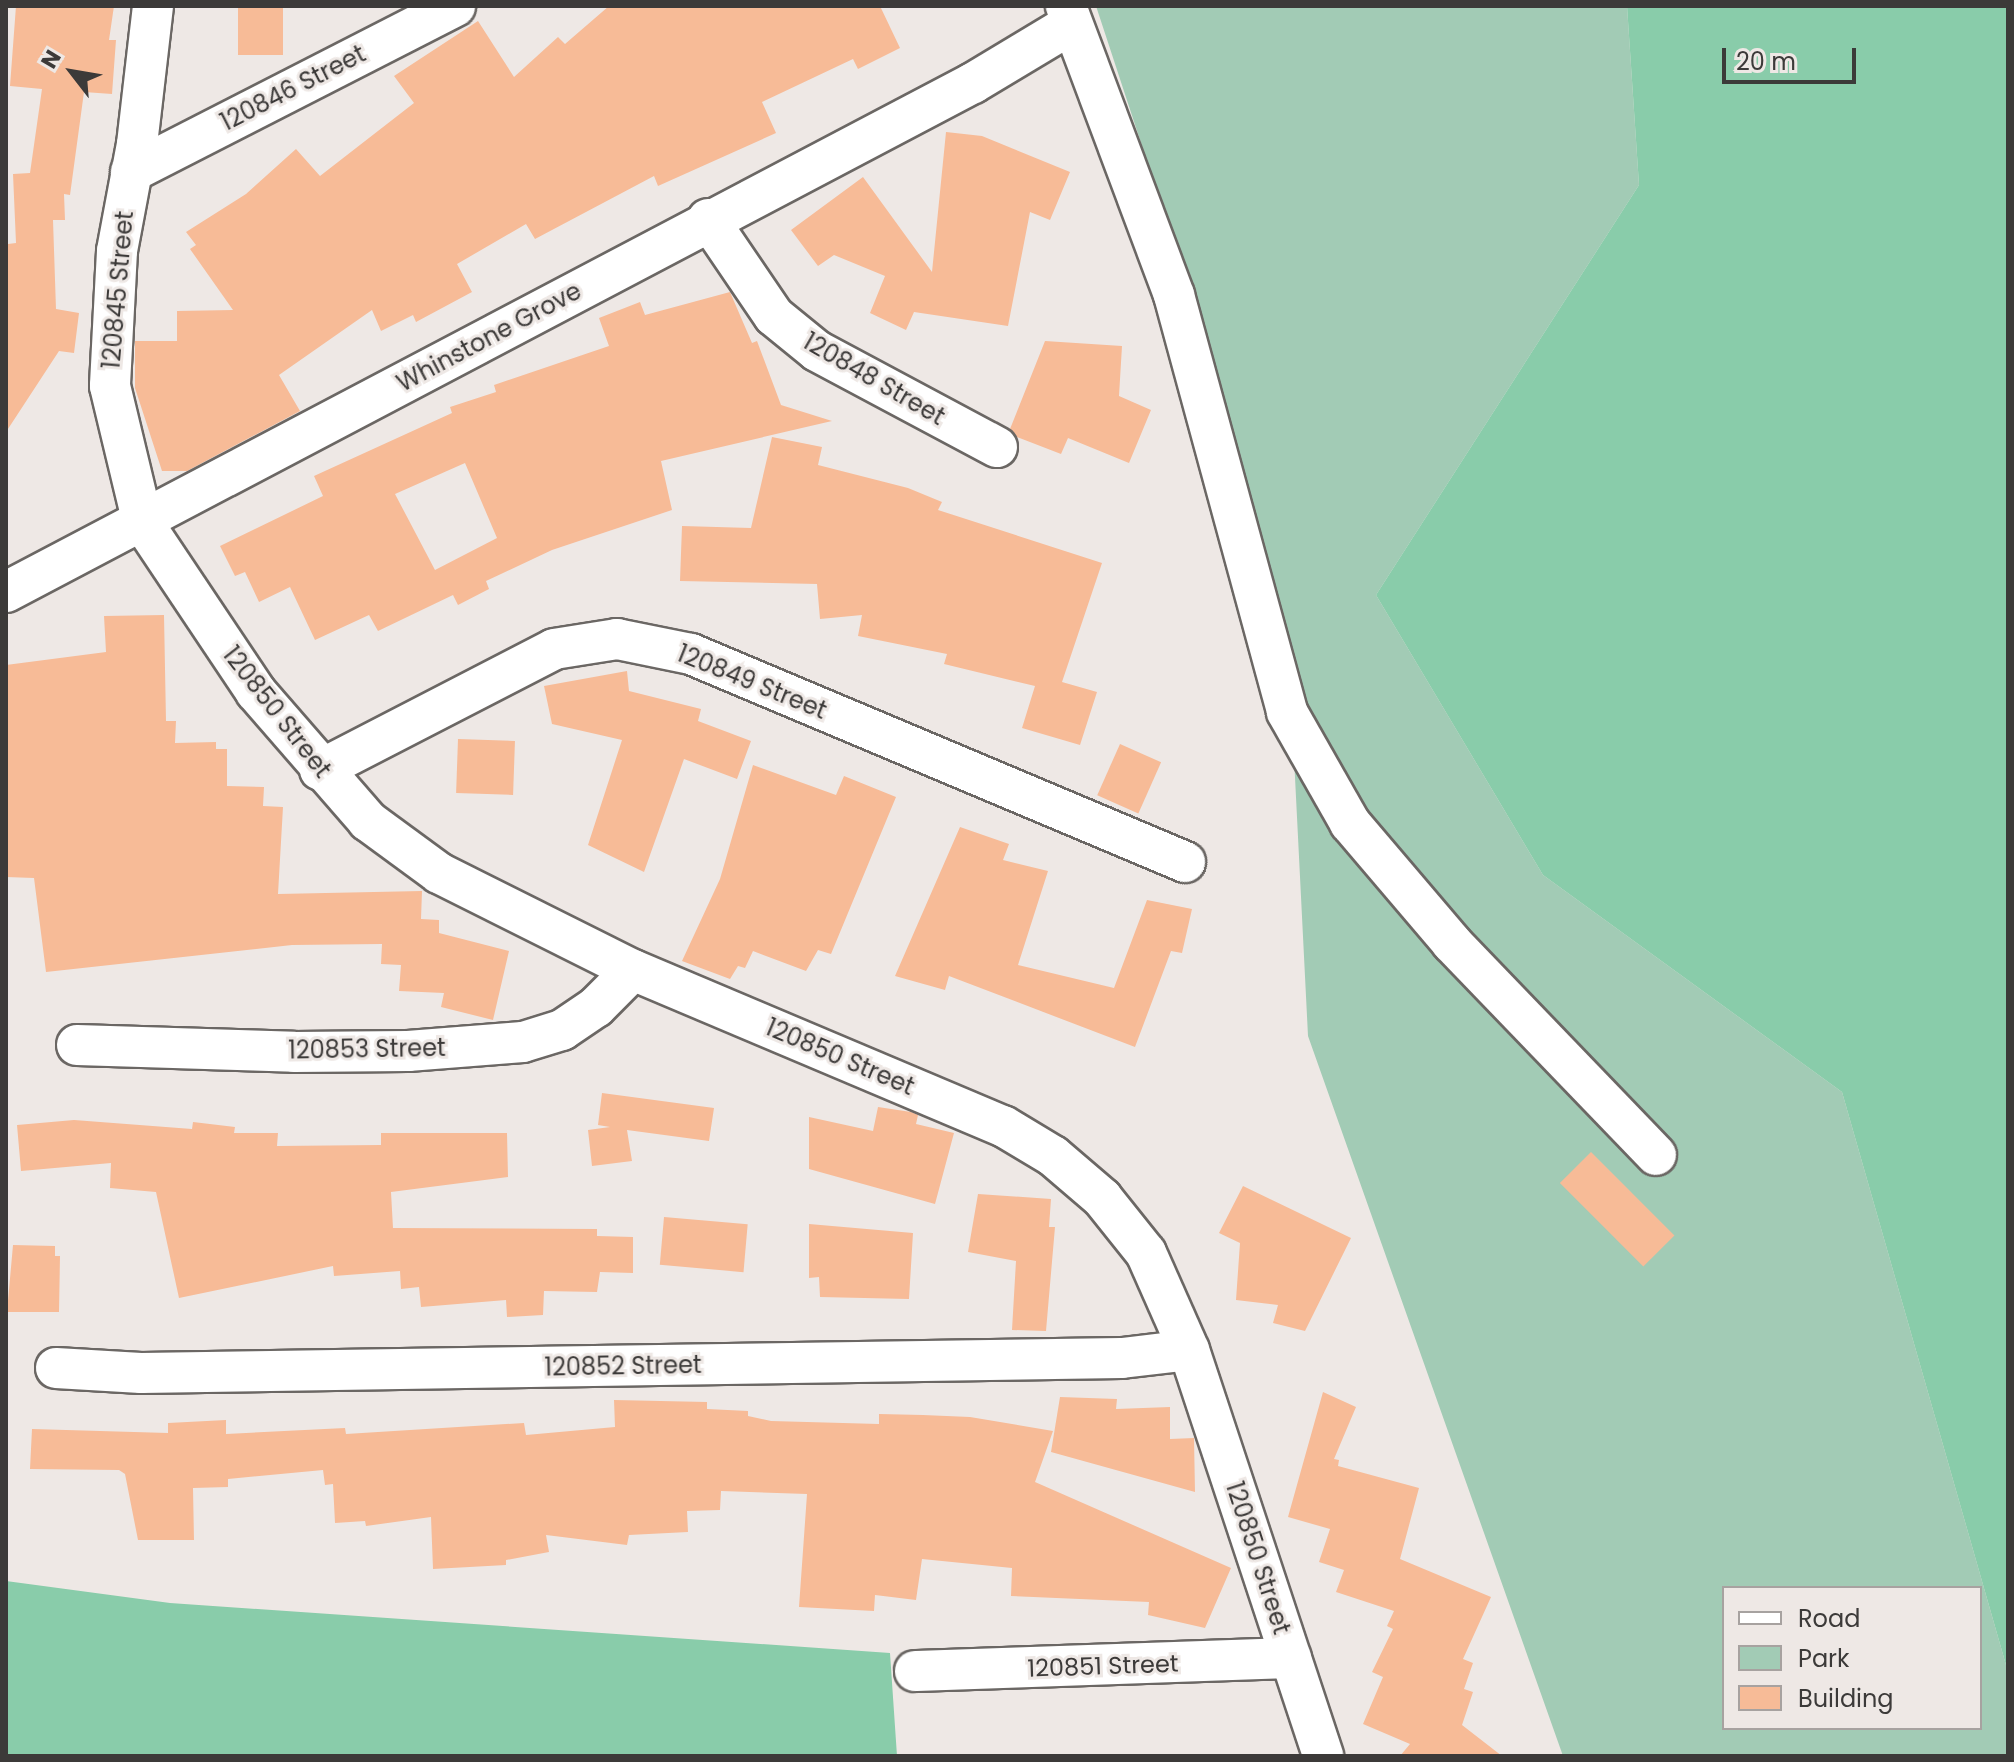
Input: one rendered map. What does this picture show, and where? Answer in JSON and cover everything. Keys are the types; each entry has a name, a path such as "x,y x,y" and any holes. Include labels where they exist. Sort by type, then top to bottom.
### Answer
{"street":[{"name":"120845 Street","path":"143,523 110,386 117,251 153,6"},
{"name":"120846 Street","path":"131,172 455,6"},
{"name":"Whinstone Grove","path":"6,592 143,523 708,219 973,83 1068,15"},
{"path":"1068,15 1174,295 1287,712 1350,823 1452,943 1656,1155"},
{"name":"120848 Street","path":"708,219 774,316 817,351 997,447"},
{"name":"120850 Street","path":"143,523 256,692 320,770 368,821 439,873 633,970 1003,1126 1053,1156 1102,1198 1146,1253 1189,1350 1323,1756"},
{"name":"120849 Street","path":"320,770 554,649 617,639 691,654 1185,862"},
{"name":"120853 Street","path":"77,1045 337,1051 523,1042 562,1030 596,1007 633,970"},
{"name":"120852 Street","path":"56,1368 141,1373 1090,1359 1189,1350"},
{"name":"120851 Street","path":"915,1671 1291,1658"}],"green space":[{"path":"1096,6 1627,6 1639,185 1376,595 1543,875 1842,1092 2008,1672 2008,1756 1563,1756 1308,1036 1289,658 1167,222"},
{"path":"1627,6 2008,6 2008,1672 1842,1092 1543,875 1376,595 1639,185"},
{"path":"6,1581 170,1603 890,1653 897,1756 6,1756"}],"building":[{"path":"16,6 114,6 109,40 116,40 112,94 84,92 70,195 64,194 65,220 53,220 56,309 79,313 74,353 59,351 6,432 8,244 16,243 13,174 30,173 42,89 10,86"},
{"path":"238,6 283,6 283,55 238,55"},
{"path":"609,6 880,6 900,48 858,69 853,59 762,102 776,133 658,186 654,176 535,239 526,224 457,264 472,292 416,322 413,315 381,331 372,310 279,375 300,411 187,471 162,471 135,388 135,341 177,341 177,311 233,310 190,249 196,245 186,232 246,194 296,149 320,176 414,103 394,76 478,21 514,77 558,37 565,44"},
{"path":"946,132 982,136 1070,172 1050,220 1030,212 1008,326 914,312 906,330 870,313 885,276 834,255 818,266 791,230 863,177 932,272"},
{"path":"730,292 752,343 757,341 781,405 832,421 661,461 672,510 552,550 486,581 489,589 458,605 453,595 378,631 369,615 315,640 290,587 259,602 245,572 235,576 220,546 323,496 314,476 452,413 450,407 496,392 494,385 609,346 599,318 640,302 645,315","holes":["465,463 497,538 435,570 395,494"]},
{"path":"1045,341 1122,346 1119,396 1151,410 1129,463 1068,438 1061,454 1017,437 1010,429"},
{"path":"772,437 822,447 818,465 908,488 942,502 938,510 1102,563 1062,682 1097,692 1080,745 1022,728 1035,686 944,664 947,654 858,636 862,615 820,619 817,584 680,581 682,526 751,528"},
{"path":"164,615 166,721 176,721 175,743 216,742 216,749 227,749 227,786 264,787 263,806 283,807 278,894 422,891 421,919 439,920 439,933 509,951 493,1020 441,1007 444,993 399,991 401,965 381,964 382,944 292,945 46,972 34,878 6,877 6,665 106,652 104,616"},
{"path":"627,671 629,691 701,709 698,721 751,741 737,779 684,759 644,872 588,845 622,740 552,724 544,686"},
{"path":"458,739 515,741 513,795 456,793"},
{"path":"1120,744 1161,762 1138,813 1097,795"},
{"path":"753,765 836,795 844,776 896,797 831,954 818,950 806,971 753,951 745,968 738,966 730,979 682,961 720,879"},
{"path":"960,827 1009,844 1003,860 1048,871 1018,965 1114,988 1147,900 1192,909 1182,953 1171,951 1135,1047 949,976 945,990 895,976"},
{"path":"602,1093 714,1108 709,1141 627,1130 632,1161 592,1166 588,1130 610,1127 598,1125"},
{"path":"878,1107 911,1112 918,1115 916,1124 954,1133 935,1204 809,1169 809,1117 873,1131"},
{"path":"74,1120 192,1129 193,1122 235,1127 234,1133 278,1133 277,1146 381,1145 381,1133 507,1133 508,1177 391,1192 393,1228 597,1229 597,1236 633,1237 633,1273 600,1272 597,1292 544,1291 543,1315 507,1317 506,1300 421,1307 419,1287 401,1289 400,1271 334,1276 333,1266 179,1298 156,1192 110,1188 111,1163 21,1171 17,1125"},
{"path":"1591,1152 1674,1235 1643,1267 1560,1183"},
{"path":"1243,1186 1351,1238 1305,1331 1273,1323 1278,1305 1236,1300 1240,1243 1219,1233"},
{"path":"978,1194 1051,1199 1049,1227 1055,1227 1046,1331 1012,1330 1016,1261 968,1252"},
{"path":"664,1217 748,1224 743,1272 660,1265"},
{"path":"809,1224 913,1233 909,1299 820,1297 819,1277 809,1278"},
{"path":"13,1245 55,1246 55,1256 60,1256 59,1312 7,1312"},
{"path":"1323,1392 1356,1407 1334,1459 1339,1460 1338,1466 1419,1488 1400,1559 1491,1597 1463,1659 1473,1663 1464,1689 1473,1692 1462,1725 1502,1756 1400,1756 1410,1744 1363,1724 1383,1677 1372,1672 1393,1629 1387,1626 1394,1611 1336,1592 1344,1570 1319,1562 1330,1529 1288,1517"},
{"path":"1060,1397 1117,1399 1116,1409 1170,1407 1170,1439 1194,1438 1195,1492 1051,1452"},
{"path":"614,1400 707,1402 707,1409 748,1411 748,1416 771,1421 879,1424 879,1414 923,1415 970,1417 1053,1431 1035,1482 1231,1568 1205,1628 1148,1615 1149,1602 1011,1596 1012,1568 922,1559 916,1600 875,1595 874,1611 799,1607 807,1494 721,1491 720,1510 687,1511 688,1532 629,1535 627,1545 546,1535 549,1552 506,1560 506,1565 433,1569 431,1517 366,1526 365,1521 335,1523 333,1484 325,1485 323,1470 228,1479 228,1487 193,1488 194,1540 138,1540 125,1474 119,1470 30,1469 32,1429 168,1433 168,1423 226,1420 226,1434 345,1428 346,1434 524,1423 526,1435 615,1427"}]}
